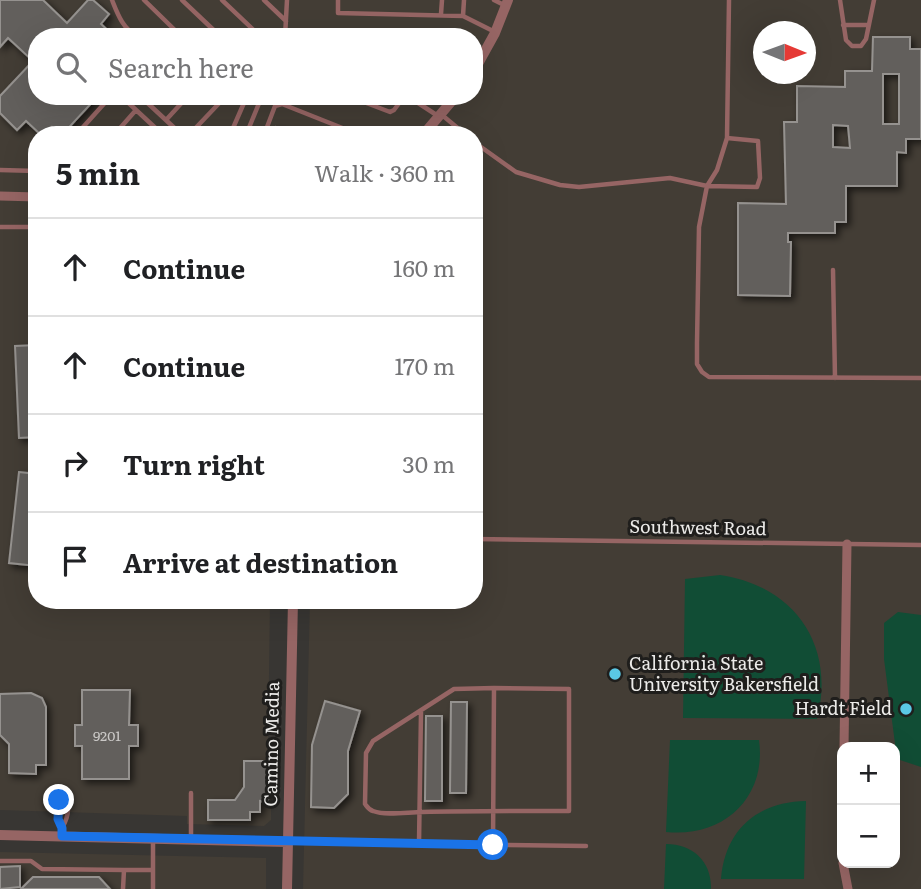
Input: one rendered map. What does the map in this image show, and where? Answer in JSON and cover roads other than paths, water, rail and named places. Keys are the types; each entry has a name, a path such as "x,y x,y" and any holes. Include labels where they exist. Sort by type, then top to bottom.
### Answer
{"street":[{"path":"483,55 507,3"},
{"path":"431,126 448,105"},
{"path":"0,196 28,197"},
{"path":"845,742 848,544"},
{"name":"Camino Media","path":"287,889 293,609"},
{"path":"0,835 62,832 288,842"},
{"path":"844,868 848,889"}],"lane":[{"path":"112,0 118,16 127,28"},
{"path":"144,0 174,28"},
{"path":"182,0 212,28"},
{"path":"222,0 252,28"},
{"path":"264,0 286,21"},
{"path":"286,28 287,0"},
{"path":"338,0 338,13 463,16 495,33"},
{"path":"441,14 442,0"},
{"path":"463,16 464,0"},
{"path":"494,0 507,3"},
{"path":"729,0 727,138 718,170 707,186 699,227 697,364 709,377 921,378"},
{"path":"840,0 846,40 852,46 861,46 866,40 874,0"},
{"path":"843,25 869,25"},
{"path":"84,126 103,105"},
{"path":"131,105 151,126"},
{"path":"149,105 172,126"},
{"path":"166,120 180,105"},
{"path":"198,126 217,105"},
{"path":"234,126 243,105"},
{"path":"250,126 258,105"},
{"path":"268,126 275,107 280,105"},
{"path":"285,105 337,126"},
{"path":"372,105 390,112 397,105"},
{"path":"424,105 454,126"},
{"path":"122,126 136,110"},
{"path":"483,148 516,172 560,185 579,187 670,178 707,186 757,187 760,178 758,141 727,138"},
{"path":"0,170 28,171"},
{"path":"0,227 28,227"},
{"path":"833,270 835,377"},
{"name":"Southwest Road","path":"483,539 921,545"},
{"path":"493,845 494,688"},
{"path":"494,688 569,689 569,811 370,810 365,804 365,770 366,753 373,741 454,689 494,688"},
{"path":"419,844 421,711"},
{"path":"191,793 191,839"},
{"path":"64,794 68,802 68,819 62,832 58,819 59,800 64,794"},
{"path":"153,838 153,889"},
{"path":"288,842 586,846"},
{"path":"0,861 31,861 42,869 153,870"},
{"path":"123,889 124,870"}],"place":[{"name":"California State University Bakersfield","path":"615,674"},
{"name":"Hardt Field","path":"906,709"}]}
